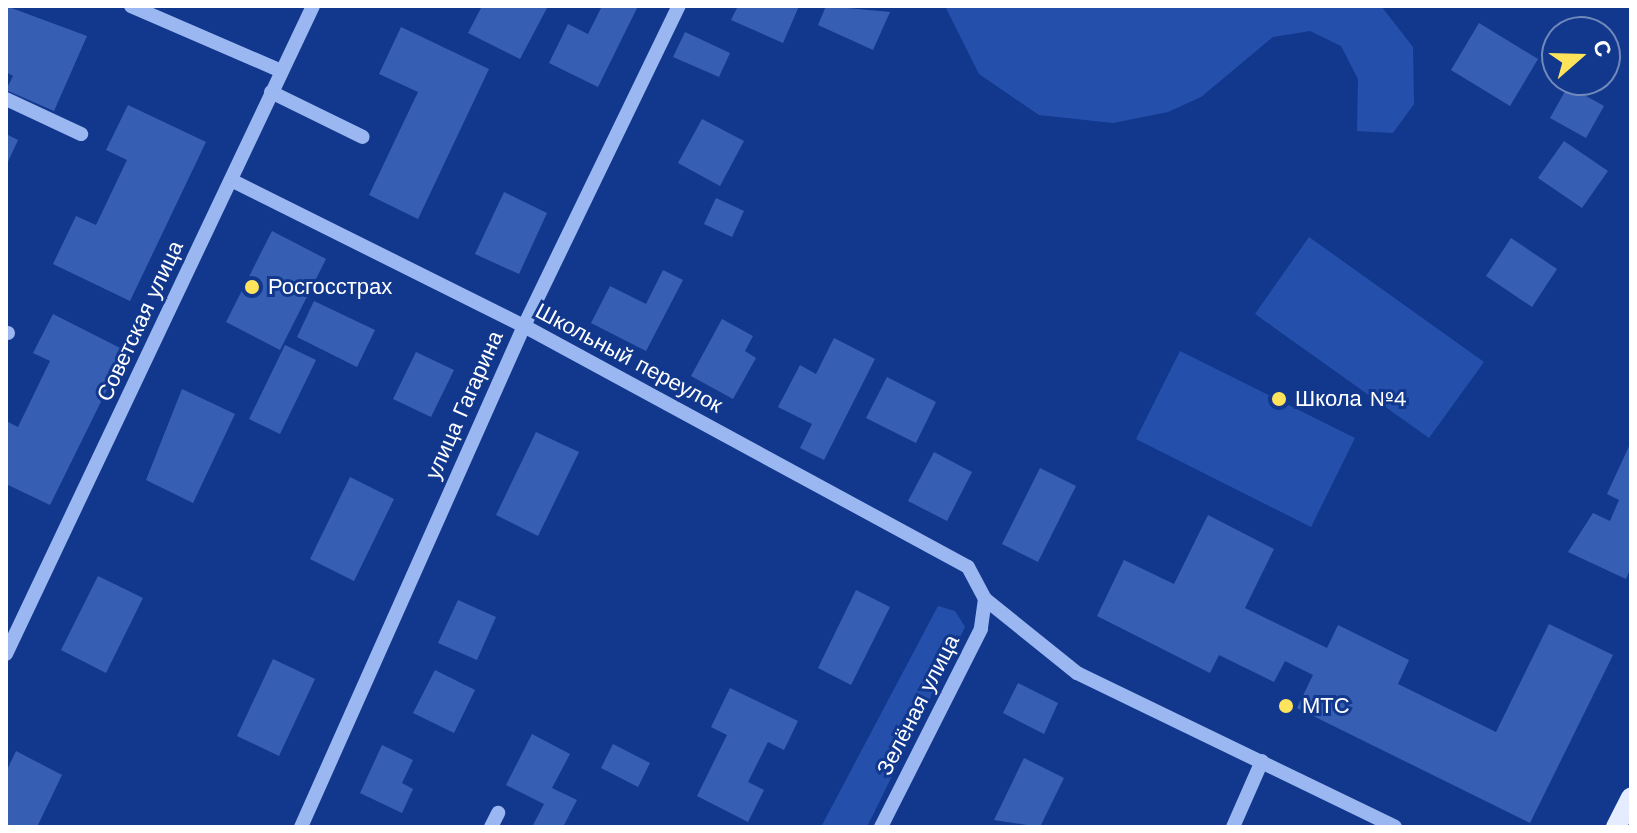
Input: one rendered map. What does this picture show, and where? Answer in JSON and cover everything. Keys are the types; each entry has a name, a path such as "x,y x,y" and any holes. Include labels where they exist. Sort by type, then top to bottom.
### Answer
{"main road":[{"path":"1616,827 1631,798"}],"street":[{"path":"131,6 281,71"},
{"name":"Советская улица","path":"6,654 313,6"},
{"name":"улица Гагарина","path":"301,827 524,326 679,6"},
{"path":"271,92 363,137"},
{"path":"6,99 81,134"},
{"name":"Школьный переулок","path":"231,180 524,326 958,561 977,578 985,599 1077,673 1395,827"},
{"name":"Зелёная улица","path":"881,827 981,629 985,599"},
{"path":"1233,827 1262,761"},
{"path":"491,827 498,813"}],"shaded area":[{"path":"945,6 1381,6 1413,47 1414,104 1393,133 1357,131 1358,79 1341,46 1310,31 1273,37 1201,97 1168,112 1113,123 1039,115 979,74"},
{"path":"1309,237 1484,362 1429,438 1255,314"},
{"path":"1180,351 1355,438 1311,527 1136,439"},
{"path":"938,606 955,611 965,627 867,827 821,827"}],"building":[{"path":"6,6 87,36 54,111 6,90 13,76 6,72"},
{"path":"482,6 548,6 520,59 468,33"},
{"path":"602,6 638,6 598,87 549,63 568,24 588,34"},
{"path":"738,6 799,6 783,43 731,20"},
{"path":"826,6 890,12 873,50 818,25"},
{"path":"1479,23 1538,59 1510,106 1451,70"},
{"path":"401,27 489,69 418,219 369,195 418,92 379,74"},
{"path":"685,32 730,53 719,77 673,57"},
{"path":"1562,96 1586,96 1604,106 1586,138 1550,118"},
{"path":"128,105 206,142 130,301 53,264 76,216 96,225 127,160 106,150"},
{"path":"702,119 744,141 720,186 678,163"},
{"path":"6,134 18,140 6,166"},
{"path":"1564,141 1608,171 1582,208 1538,178"},
{"path":"504,192 547,213 519,274 475,254"},
{"path":"716,198 744,211 732,237 704,224"},
{"path":"272,231 326,259 280,350 226,322"},
{"path":"1511,238 1557,269 1532,307 1486,276"},
{"path":"663,270 683,280 646,351 591,323 610,286 646,304"},
{"path":"314,301 375,330 357,367 297,337"},
{"path":"53,314 126,351 50,505 6,484 6,421 18,427 50,361 33,353"},
{"path":"722,319 753,336 745,351 756,358 733,399 691,376"},
{"path":"834,338 875,359 824,460 800,448 812,424 778,407 800,365 816,374"},
{"path":"285,345 316,360 280,434 249,419"},
{"path":"416,352 454,370 431,417 393,399"},
{"path":"887,377 936,402 916,443 866,418"},
{"path":"182,389 235,414 193,503 146,480"},
{"path":"536,432 579,452 538,536 496,515"},
{"path":"1631,442 1631,567 1626,579 1568,552 1593,513 1610,521 1619,500 1607,494"},
{"path":"934,452 972,472 947,521 908,501"},
{"path":"1040,468 1076,486 1038,562 1002,544"},
{"path":"350,477 394,499 354,581 310,559"},
{"path":"1208,515 1274,549 1245,608 1327,648 1338,625 1409,660 1398,684 1496,732 1549,624 1613,655 1530,823 1297,708 1313,675 1285,661 1274,682 1219,655 1210,673 1097,616 1124,560 1174,584"},
{"path":"98,576 143,598 106,673 61,650"},
{"path":"856,590 890,607 851,685 818,668"},
{"path":"458,600 496,617 477,660 438,643"},
{"path":"273,659 315,679 279,756 237,736"},
{"path":"435,670 475,690 454,733 413,713"},
{"path":"1018,683 1058,703 1044,734 1003,713"},
{"path":"730,688 798,721 784,750 768,742 748,782 764,790 748,822 697,796 727,735 711,727"},
{"path":"532,734 570,754 552,788 577,800 563,827 532,827 544,804 506,785"},
{"path":"613,744 650,763 638,787 601,768"},
{"path":"382,745 413,760 402,783 413,789 402,813 360,793"},
{"path":"16,751 62,775 37,827 6,827 6,772"},
{"path":"1024,758 1064,778 1040,827 994,820"}],"place":[{"name":"Росгосстрах","path":"252,287"},
{"name":"Школа №4","path":"1279,399"},
{"name":"МТС","path":"1286,706"}]}
